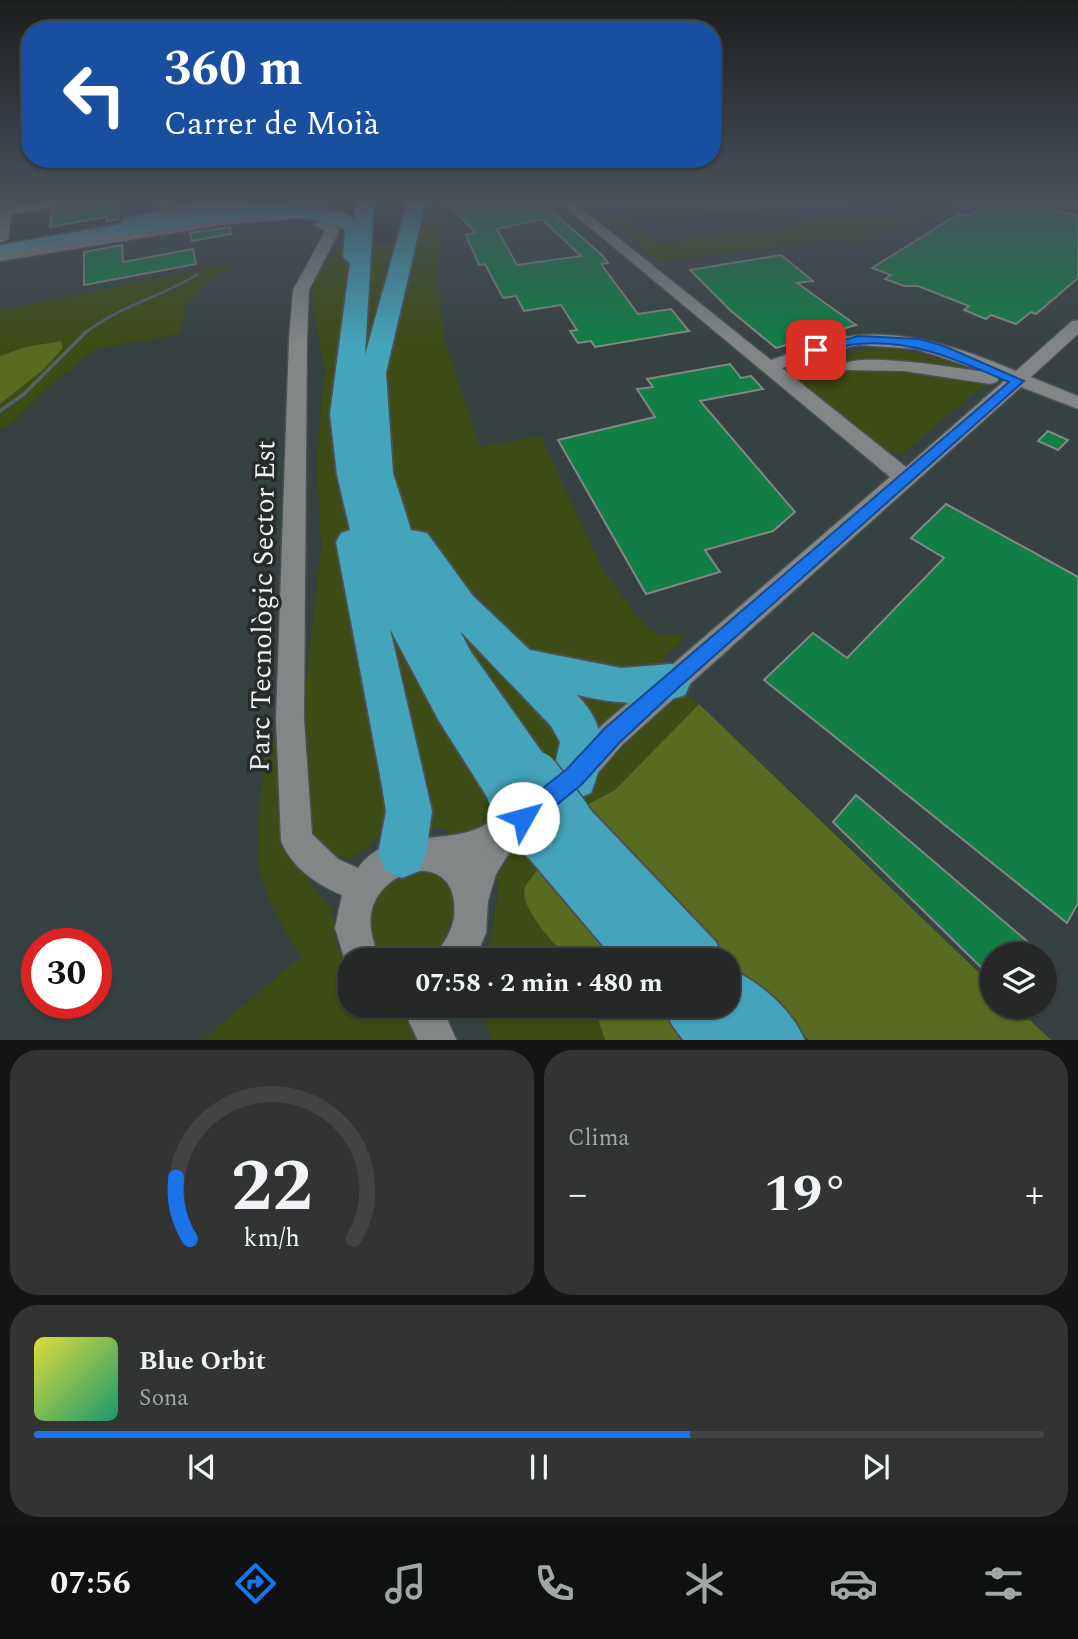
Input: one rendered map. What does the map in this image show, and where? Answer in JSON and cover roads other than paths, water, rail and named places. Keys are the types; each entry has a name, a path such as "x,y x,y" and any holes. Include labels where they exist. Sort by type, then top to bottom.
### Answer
{"highway":[{"path":"355,249 354,260 360,276"},
{"path":"362,249 338,464 419,855"},
{"path":"406,249 373,373 377,473 400,552 457,664 540,806 683,948"},
{"path":"345,419 369,539 395,605 434,678 540,806 642,948"},
{"path":"377,473 416,545 460,607 566,712 582,740 540,806"},
{"path":"519,665 621,686 671,682"},
{"path":"740,1006 776,1040"},
{"path":"701,1018 720,1040"}],"street":[{"name":"Parc Tecnològic Sector Est","path":"322,249 301,290 298,338 298,463 291,692 294,813 297,841 326,871 363,887"},
{"path":"622,249 904,477"},
{"path":"460,948 467,935 471,901 482,866 540,806 671,682 904,477 913,474 1078,325"},
{"path":"767,367 816,350 858,340 895,340 940,349 1078,403"},
{"path":"850,366 904,366 1018,381"},
{"path":"358,948 352,930 354,908 363,887 380,867 419,855 472,849 540,806"},
{"path":"419,855 451,863 462,876 471,901"},
{"path":"427,1018 438,1040"}],"waterway":[{"path":"84,334 111,316 198,274"},
{"path":"0,411 24,394 84,334"}]}
